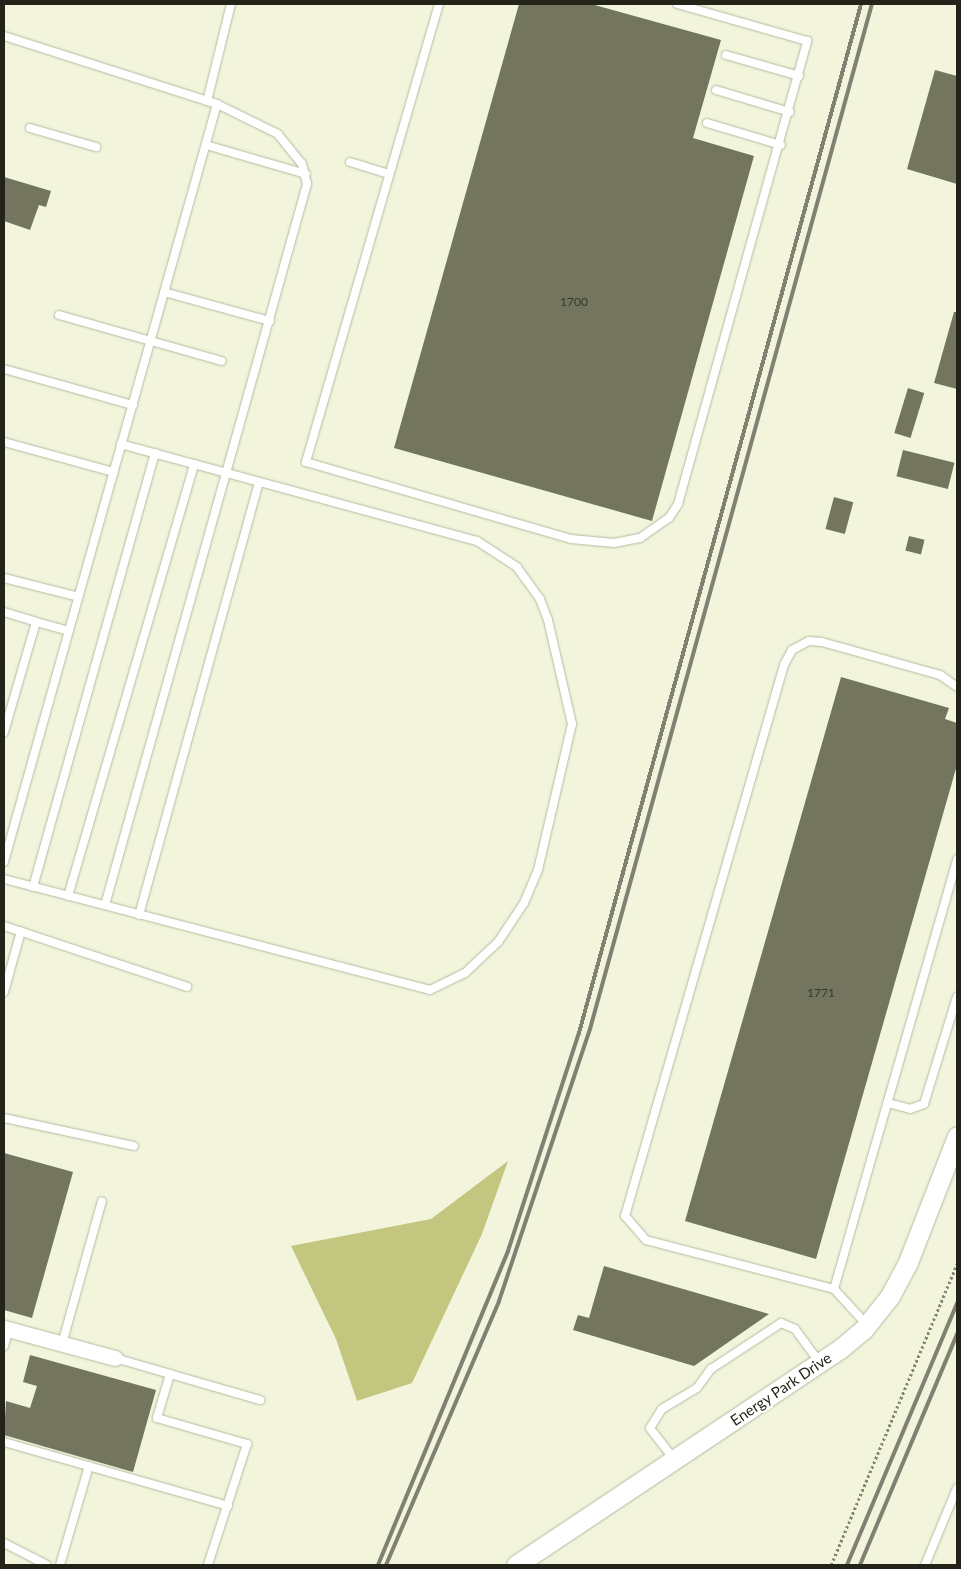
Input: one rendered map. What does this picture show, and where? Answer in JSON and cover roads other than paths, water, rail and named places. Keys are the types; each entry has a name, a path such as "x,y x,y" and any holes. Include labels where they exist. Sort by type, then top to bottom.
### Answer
{"street":[{"name":"Energy Park Drive","path":"516,1565 820,1363 867,1325 908,1262 957,1136"},
{"path":"7,1329 115,1358"}],"lane":[{"path":"207,101 231,4"},
{"path":"439,4 306,462 571,539 614,543 640,538 668,518 678,504 781,145 807,42 677,4"},
{"path":"4,36 217,104 278,134 306,174 306,192 104,906"},
{"path":"726,55 799,76"},
{"path":"716,90 790,112"},
{"path":"4,862 217,104"},
{"path":"707,123 781,145"},
{"path":"30,128 96,146"},
{"path":"206,145 306,174"},
{"path":"350,162 389,174"},
{"path":"164,292 270,321"},
{"path":"59,315 222,361"},
{"path":"4,369 133,404"},
{"path":"4,442 114,472"},
{"path":"4,879 430,990 465,973 498,942 524,903 538,870 572,724 548,620 529,582 504,555 477,541 259,483 122,444"},
{"path":"33,887 155,453"},
{"path":"68,896 194,464"},
{"path":"139,915 259,483"},
{"path":"4,578 79,597"},
{"path":"4,612 69,631"},
{"path":"4,732 36,622"},
{"path":"867,1325 834,1289 646,1240 624,1216 629,1192 792,650 809,641 822,642 940,675 957,687"},
{"path":"834,1289 957,859"},
{"path":"4,926 187,986"},
{"path":"4,992 21,931"},
{"path":"888,1103 910,1109 924,1104 957,997"},
{"path":"4,1118 134,1146"},
{"path":"62,1344 102,1201"},
{"path":"674,1460 650,1428 662,1408 697,1388 711,1368 781,1323 795,1330 820,1363"},
{"path":"4,1346 7,1329"},
{"path":"115,1358 260,1400"},
{"path":"170,1374 157,1418 247,1444 208,1565"},
{"path":"4,1442 228,1506"},
{"path":"60,1565 89,1466"},
{"path":"925,1565 957,1488"},
{"path":"4,1543 47,1565"}],"railway":[{"path":"378,1565 508,1251 579,1033 861,4"},
{"path":"386,1565 499,1301 590,1029 872,4"},
{"path":"847,1565 957,1303"},
{"path":"860,1565 957,1334"}]}
